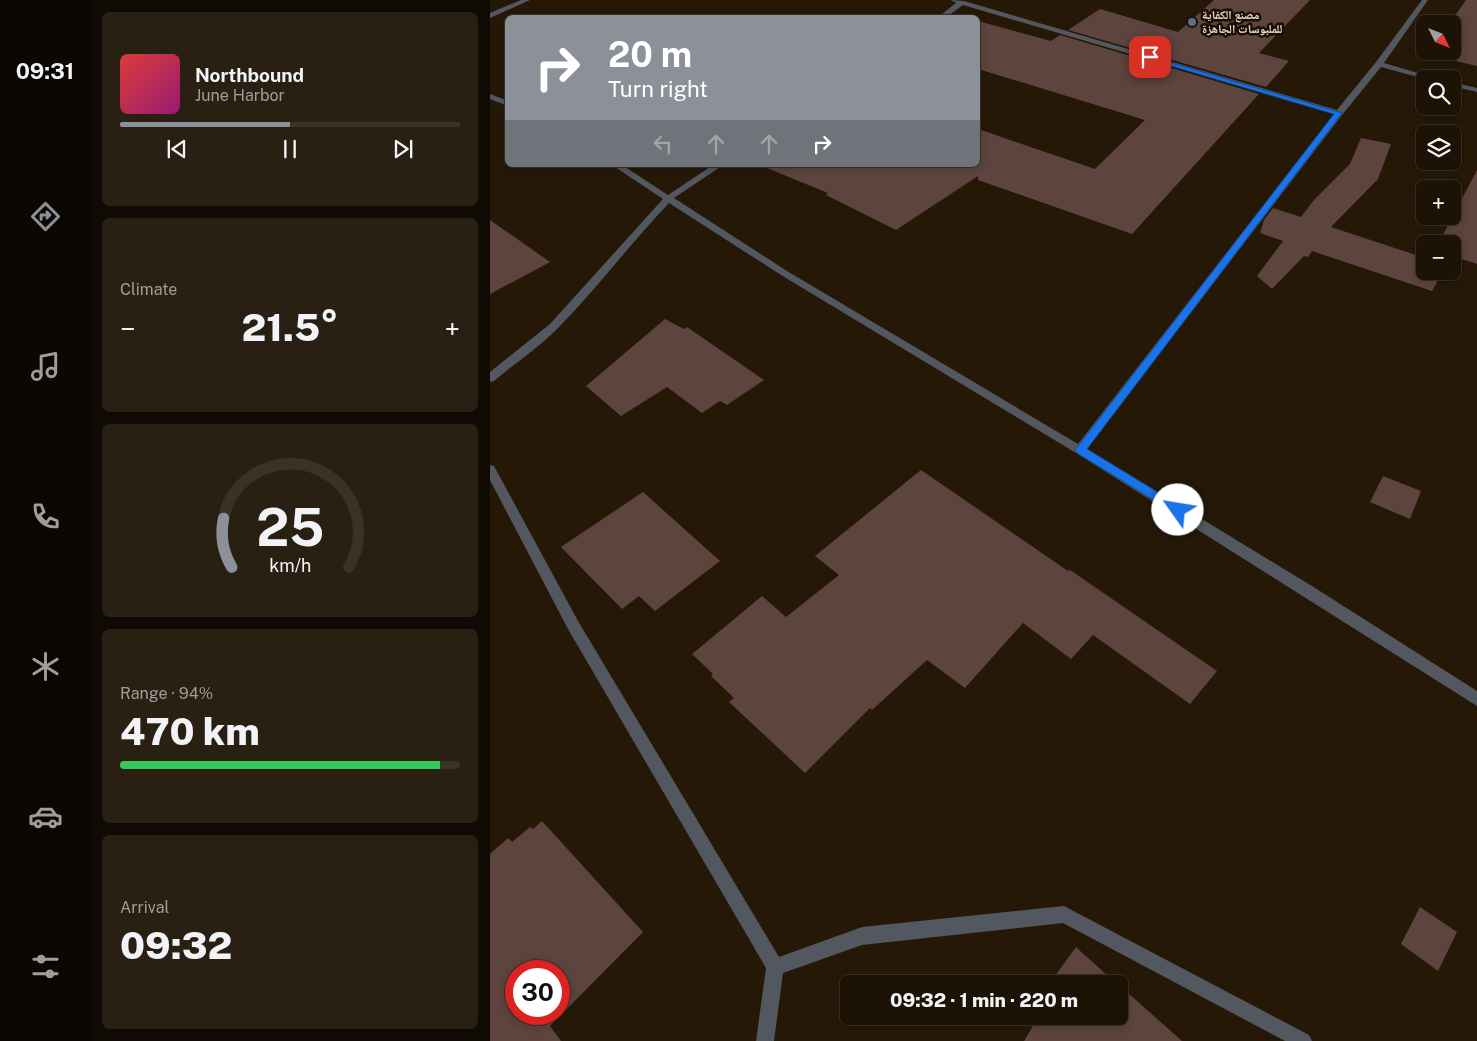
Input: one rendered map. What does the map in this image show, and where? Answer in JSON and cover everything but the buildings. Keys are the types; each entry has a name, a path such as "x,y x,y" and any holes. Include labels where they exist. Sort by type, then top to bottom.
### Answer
{"street":[{"path":"490,16 526,0"},
{"path":"954,0 1339,113"},
{"path":"980,7 990,0"},
{"path":"1080,450 1339,113 1379,64 1425,0"},
{"path":"944,15 962,2"},
{"path":"1379,64 1416,74"},
{"path":"1461,86 1477,90"},
{"path":"490,96 505,103"},
{"path":"619,167 784,273 1080,450 1308,590 1477,699"},
{"path":"490,378 554,326 595,282 639,229 669,198 716,167"},
{"path":"490,469 573,625 775,967 765,1041"},
{"path":"775,967 862,936 1064,914 1303,1041"}],"place":[{"name":"مصنع الكفاية للملبوسات الجاهزة","path":"1192,22"}],"route":[{"path":"1150,57 1339,113 1080,450 1178,510"}]}
